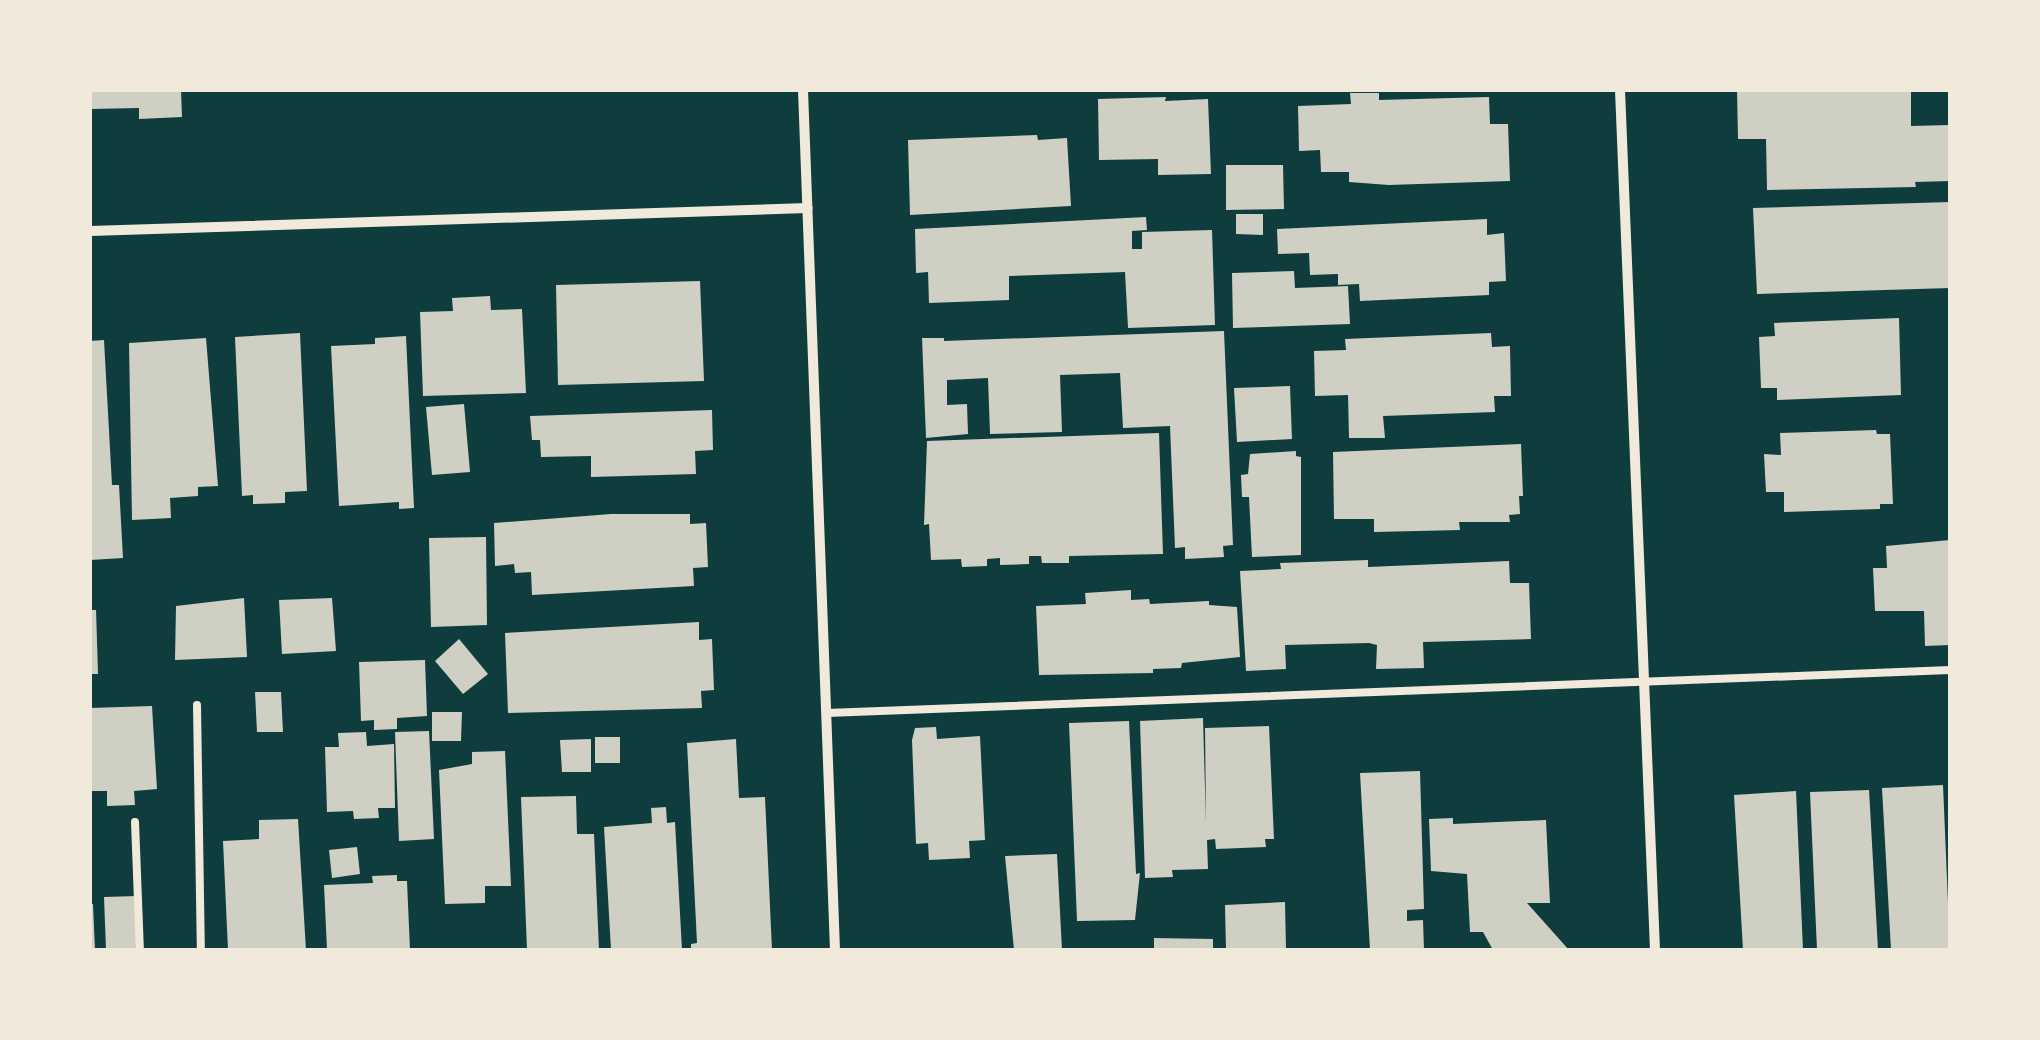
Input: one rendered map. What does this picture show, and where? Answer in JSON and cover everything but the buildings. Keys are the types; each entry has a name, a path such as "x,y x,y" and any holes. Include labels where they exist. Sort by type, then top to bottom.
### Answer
{"street":[{"path":"802,90 835,950"},
{"path":"1620,90 1655,950"},
{"path":"90,231 808,208"}],"lane":[{"path":"827,713 1950,670"},
{"path":"197,705 201,950"},
{"path":"135,822 140,950"}]}
